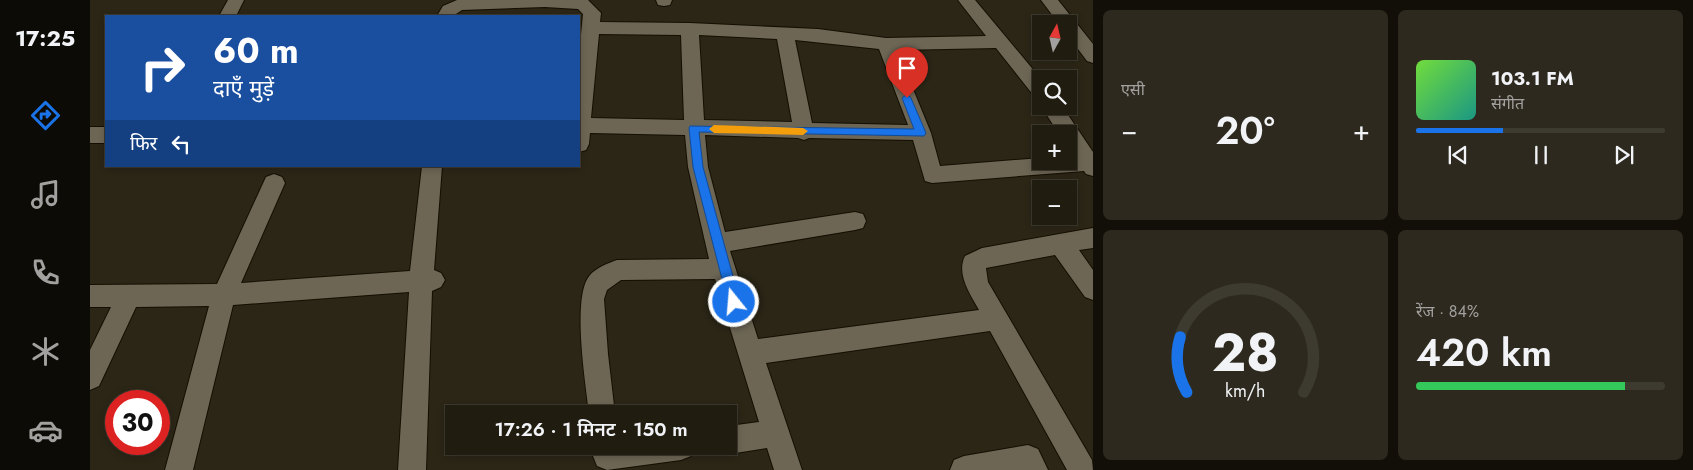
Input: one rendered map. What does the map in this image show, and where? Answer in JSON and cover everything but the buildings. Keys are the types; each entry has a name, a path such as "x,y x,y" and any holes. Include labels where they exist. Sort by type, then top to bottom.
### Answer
{"street":[{"path":"228,15 236,0"},
{"path":"966,0 1032,80"},
{"path":"1049,0 1061,15"},
{"path":"446,15 449,10 459,5 517,2 583,4 592,13 580,138"},
{"path":"591,28 690,29 818,35 886,44 999,42"},
{"path":"690,29 694,128 698,167 723,269 788,470"},
{"path":"785,34 804,132"},
{"path":"1078,37 1093,57"},
{"path":"886,44 921,133 932,174 1092,164"},
{"path":"1057,115 1092,164"},
{"path":"582,125 804,132 921,133"},
{"path":"90,135 105,135"},
{"path":"412,470 427,281 432,167"},
{"path":"179,470 224,295 274,183"},
{"path":"717,243 855,221"},
{"path":"1082,470 977,284 973,263 982,258 1093,238"},
{"path":"1061,244 1093,288"},
{"path":"601,405 594,354 592,299 598,282 618,270 723,269"},
{"path":"90,296 224,295 427,281"},
{"path":"90,376 129,296"},
{"path":"749,353 997,319"},
{"path":"737,439 776,433"},
{"path":"607,458 626,455"},
{"path":"964,470 1028,459 1034,470"}],"slow traffic":[{"path":"714,129 803,131"}],"route":[{"path":"734,302 723,269 698,167 694,128 804,132 921,133 907,98"}]}
